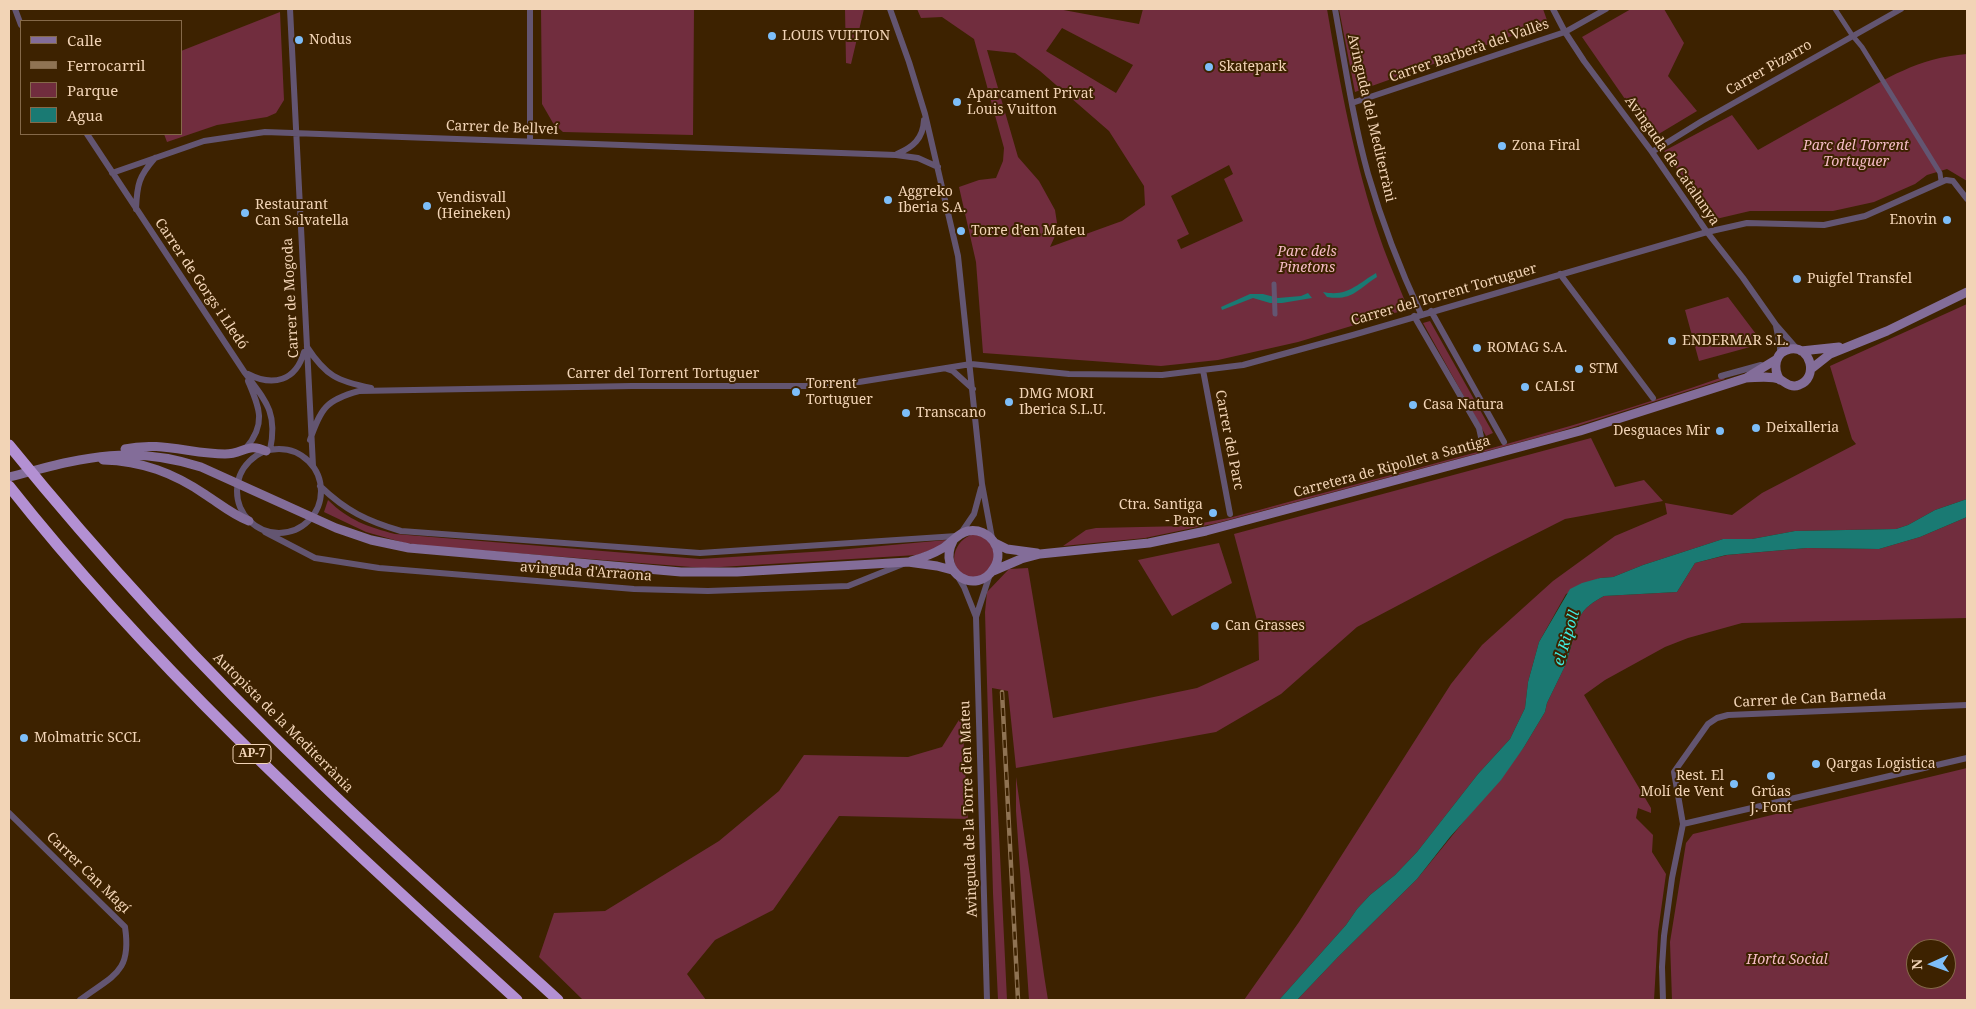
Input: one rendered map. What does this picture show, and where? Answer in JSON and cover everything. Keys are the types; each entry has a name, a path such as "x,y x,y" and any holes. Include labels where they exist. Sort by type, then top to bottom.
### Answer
{"highway":[{"name":"Autopista de la Mediterrània","path":"9,445 36,480 115,572 265,729 358,818 558,1000"},
{"name":"AP-7","path":"9,486 102,596 229,731 359,856 517,1000"}],"main road":[{"path":"1811,369 1830,354 1846,346 1887,331 1967,292"},
{"path":"1746,378 1788,350 1846,346"},
{"path":"1746,378 1780,380 1789,385 1798,385 1806,381 1811,369 1810,359 1799,350"},
{"path":"1776,358 1776,372 1780,380"},
{"name":"Carretera de Ripollet a Santiga","path":"1040,554 1149,544 1206,531 1580,431 1746,378"},
{"path":"9,477 75,460 138,447 175,448 226,454 253,446 268,450"},
{"path":"106,454 164,457 189,463 222,475 364,538 408,548 665,571 737,572 908,562 933,554 957,537 978,531 1008,549 1040,554"},
{"path":"75,460 125,461 154,467 180,478 238,517 249,521"},
{"path":"955,573 948,555 957,537"},
{"path":"992,572 997,562 998,554 993,541"},
{"path":"908,562 955,573 973,581 986,577 992,572 1021,559 1040,554"}],"street":[{"path":"15,9 20,22"},
{"name":"Carrer de Mogoda","path":"290,9 312,466"},
{"path":"530,9 530,141"},
{"path":"890,9 925,114 958,256 982,484 993,541"},
{"name":"Avinguda del Mediterràni","path":"1335,9 1352,103 1368,172 1381,215 1418,315 1479,428 1481,449"},
{"name":"Avinguda de Catalunya","path":"1552,9 1565,32 1707,232 1743,278 1776,325 1799,350"},
{"name":"Carrer Barberà del Vallès","path":"1352,103 1565,32 1606,9"},
{"path":"1835,9 1862,47 1938,170 1941,181 1953,181 1967,199"},
{"name":"Carrer Pizarro","path":"1652,152 1852,35 1901,9"},
{"path":"896,155 916,142 924,131 925,114"},
{"name":"Carrer de Bellveí","path":"112,173 204,141 265,132 896,155 918,158 938,167"},
{"name":"Carrer de Gorgs i Lledó","path":"88,135 245,373 264,398 273,420 274,431 268,450"},
{"path":"136,209 138,186 142,172 156,157"},
{"name":"Carrer del Torrent Tortuguer","path":"310,440 317,420 326,407 339,397 360,392 382,390 632,386 806,386 859,382 970,364 1069,374 1162,375 1243,365 1707,232 1747,223 1824,225 1865,216 1892,206 1941,181"},
{"path":"1560,274 1653,398"},
{"path":"1274,284 1275,314"},
{"path":"1431,311 1504,442"},
{"name":"Avinguda de Catalunya","path":"1776,325 1780,346 1776,358"},
{"path":"245,373 258,380 270,382 284,378 294,372 302,360 306,346"},
{"name":"Carrer del Torrent Tortuguer","path":"306,346 320,366 340,380 382,390"},
{"path":"1721,376 1776,358"},
{"path":"943,368 953,371 973,389"},
{"name":"Carrer del Parc","path":"1203,370 1230,514"},
{"name":"Carrer de Gorgs i Lledó","path":"245,373 260,409 257,429 246,448"},
{"path":"268,450 286,450 303,457 312,466 320,486 321,496 317,510 308,522 296,530 280,534 265,532 249,521 238,502 238,482 243,469 249,462 268,450"},
{"path":"957,537 974,514 982,484"},
{"name":"avinguda d'Arraona","path":"320,486 338,503 374,523 401,531 700,553 957,537"},
{"name":"avinguda d'Arraona","path":"265,532 315,558 380,568 634,589 708,591 848,586 908,562"},
{"name":"Avinguda de la Torre d'en Mateu","path":"976,617 992,572"},
{"name":"Avinguda de la Torre d'en Mateu","path":"955,573 964,587 976,617 986,1000"},
{"name":"Carrer de Can Barneda","path":"1683,824 1674,772 1708,724 1717,718 1728,715 1756,713 1967,705"},
{"path":"1663,1000 1662,967 1665,927 1672,878 1683,824 1967,758"},
{"name":"Carrer Can Magí","path":"9,812 125,926 128,946 125,961 120,970 80,1000"}],"green space":[{"path":"541,9 694,9 693,135 563,132 553,123 542,104"},
{"path":"845,9 864,9 851,64 846,63"},
{"name":"Parc dels Pinetons","path":"917,9 1058,9 1139,24 1143,9 1327,9 1343,96 1363,182 1383,247 1408,309 1298,342 1218,360 1161,366 983,353 976,262 959,187 979,180 996,178 1003,161 1004,148 974,39 942,17 921,18","holes":["1062,28 1133,65 1116,93 1046,51","987,50 1015,53 1040,71 1109,131 1144,186 1145,205 1122,221 1050,247 1055,236 1057,223 1055,210 1039,181 1018,157","1229,165 1233,174 1224,179 1243,221 1181,249 1177,240 1189,234 1171,196"]},
{"path":"1339,9 1543,9 1548,23 1355,92"},
{"path":"1631,9 1664,9 1684,43 1668,76 1697,111 1652,138 1582,37"},
{"path":"280,12 284,100 276,113 267,117 217,125 167,142 164,135 182,135 182,51"},
{"name":"Parc del Torrent Tortuguer","path":"1967,54 1967,181 1947,169 1927,175 1915,184 1874,202 1833,211 1750,211 1716,219 1712,217 1664,151 1732,115 1758,150 1904,70 1933,60"},
{"path":"1728,297 1756,334 1756,342 1750,347 1699,361 1685,310"},
{"path":"1967,304 1967,499 1935,510 1908,525 1896,529 1795,531 1752,539 1723,539 1643,565 1613,577 1600,578 1566,594 1539,642 1528,682 1525,708 1510,739 1478,774 1417,852 1395,875 1370,895 1346,925 1279,1000 1244,1000 1299,922 1451,684 1482,645 1553,581 1615,536 1667,514 1665,503 1732,515 1762,493 1856,444 1852,439 1830,366"},
{"path":"1430,321 1493,433 1486,436 1423,323"},
{"path":"1723,377 1725,379 1558,432 1217,523 1145,538 1063,546 1086,530 1096,528 1186,526 1229,518 1539,435 1662,398"},
{"path":"1591,438 1615,487 1644,480 1663,501 1565,519 1488,558 1357,627 1281,694 1216,732 1016,768 1008,691 992,688 1007,1000 998,1000 985,612 987,592 1009,569 1028,568 1053,718 1197,688 1259,660 1258,624 1234,534"},
{"path":"328,500 351,518 376,529 395,534 700,559 827,551 946,540 938,547 917,555 704,568 405,543 366,532 324,512"},
{"path":"1967,517 1967,618 1742,623 1688,638 1665,647 1605,680 1584,695 1651,808 1651,813 1638,808 1636,818 1653,835 1652,852 1666,874 1658,932 1654,1000 1297,1000 1417,879 1524,747 1545,712 1547,703 1566,664 1579,618 1593,603 1604,596 1677,592 1695,563 1727,555 1807,548 1879,549 1920,537"},
{"path":"971,535 979,535 991,542 996,562 983,576 963,575 955,565 955,551 964,539"},
{"path":"1219,543 1232,583 1172,616 1138,560"},
{"path":"962,715 968,819 839,816 773,910 715,940 687,974 706,1000 583,1000 539,957 554,913 605,911 719,841 779,791 804,755 908,757 942,747"},
{"name":"Horta Social","path":"1967,768 1967,1000 1672,1000 1670,942 1686,843 1693,834"},
{"path":"1016,777 1048,1000 1029,1000 1016,811"}],"water":[{"path":"1376,273 1377,277 1349,296 1327,297 1323,292 1339,293 1351,289"},
{"path":"1308,293 1312,298 1270,303 1253,298 1222,310 1221,307 1250,294 1263,294 1278,298 1301,296"},
{"name":"el Ripoll","path":"1967,499 1967,517 1920,537 1879,549 1807,548 1726,555 1695,563 1677,592 1604,596 1593,603 1579,618 1566,664 1547,703 1545,712 1501,780 1450,837 1417,879 1297,1000 1279,1000 1346,925 1370,895 1395,875 1417,852 1478,774 1510,739 1525,708 1528,682 1539,642 1570,589 1582,583 1613,577 1643,565 1723,539 1752,539 1795,531 1896,529 1908,525 1935,510"}],"railway":[{"path":"1002,692 1018,1000"}],"place":[{"name":"LOUIS VUITTON","path":"772,36"},
{"name":"Nodus","path":"299,40"},
{"name":"Skatepark","path":"1209,67"},
{"name":"Aparcament Privat Louis Vuitton","path":"957,102"},
{"name":"Zona Firal","path":"1502,146"},
{"name":"Aggreko Iberia S.A.","path":"888,200"},
{"name":"Vendisvall (Heineken)","path":"427,206"},
{"name":"Restaurant Can Salvatella","path":"245,213"},
{"name":"Enovin","path":"1947,220"},
{"name":"Torre d’en Mateu","path":"961,231"},
{"name":"Puigfel Transfel","path":"1797,279"},
{"name":"ENDERMAR S.L.","path":"1672,341"},
{"name":"ROMAG S.A.","path":"1477,348"},
{"name":"STM","path":"1579,369"},
{"name":"CALSI","path":"1525,387"},
{"name":"Torrent Tortuguer","path":"796,392"},
{"name":"DMG MORI Iberica S.L.U.","path":"1009,402"},
{"name":"Casa Natura","path":"1413,405"},
{"name":"Transcano","path":"906,413"},
{"name":"Deixalleria","path":"1756,428"},
{"name":"Desguaces Mir","path":"1720,431"},
{"name":"Ctra. Santiga - Parc","path":"1213,513"},
{"name":"Can Grasses","path":"1215,626"},
{"name":"Molmatric SCCL","path":"24,738"},
{"name":"Qargas Logistica","path":"1816,764"},
{"name":"Grúas J. Font","path":"1771,776"},
{"name":"Rest. El Molí de Vent","path":"1734,784"}]}
